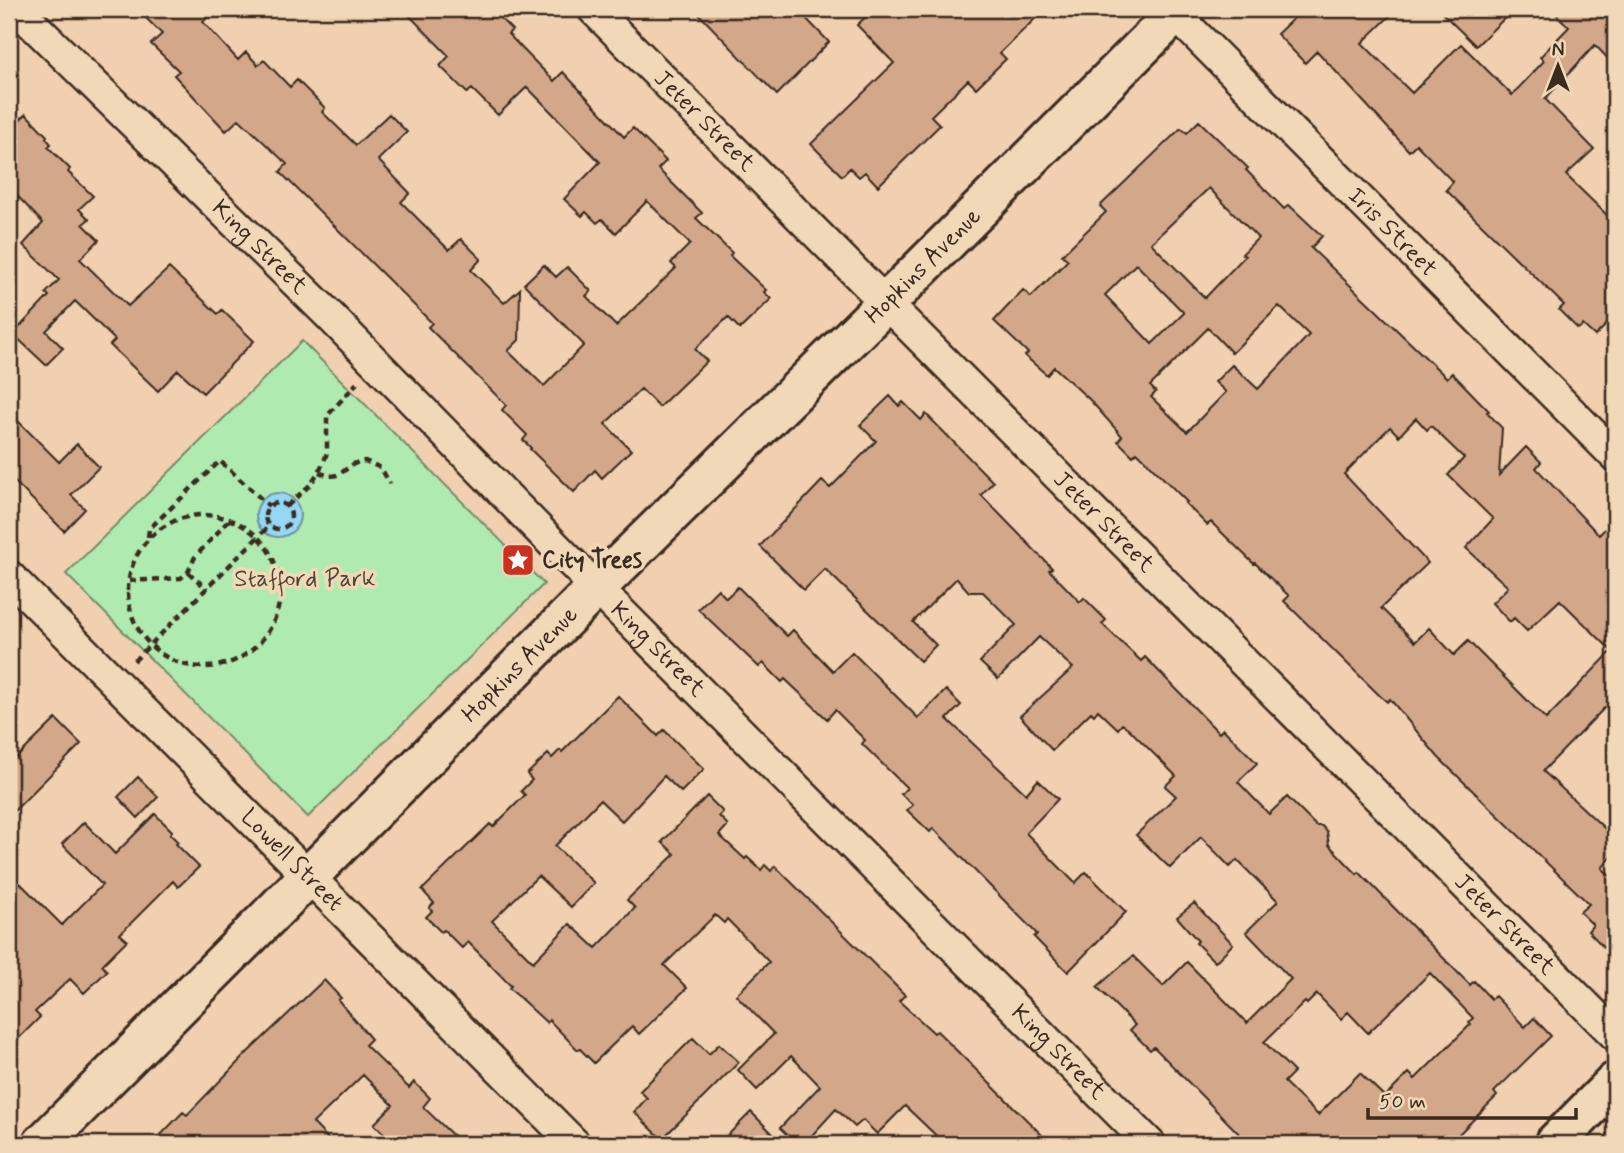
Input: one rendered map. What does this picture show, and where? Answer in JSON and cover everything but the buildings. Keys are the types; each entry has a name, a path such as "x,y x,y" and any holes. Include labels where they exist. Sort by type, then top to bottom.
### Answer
{"street":[{"name":"King Street","path":"17,9 378,364 1150,1144"},
{"name":"Jeter Street","path":"593,9 1615,1035"},
{"name":"Hopkins Avenue","path":"43,1144 596,587 886,303 1175,10"},
{"name":"Iris Street","path":"1175,10 1615,456"},
{"name":"Lowell Street","path":"9,576 575,1144"},
{"path":"1554,1144 1615,1082"}],"path":[{"path":"287,506 319,472 327,452 327,416 378,364"},
{"path":"147,538 164,524 182,517 204,516 229,520 243,526 258,537 270,553 278,569 281,587 275,622 254,651 222,666 186,666 169,660 143,637 132,616 128,596 136,556 147,538 149,529 220,461 269,506"},
{"path":"319,472 330,478 336,477 348,466 365,461 381,468 390,484"},
{"path":"279,503 287,506 291,514 289,523 277,529 270,526 265,515 269,506 279,503"},
{"path":"129,581 181,578 188,572 195,557 229,520"},
{"path":"114,682 270,526"},
{"path":"188,572 206,589"}],"green space":[{"name":"Stafford Park","path":"302,341 544,584 308,817 66,574"}],"water":[{"path":"278,493 293,500 300,515 293,530 278,537 263,530 256,515 263,500"}],"place":[{"name":"City Trees","path":"518,560"}]}
